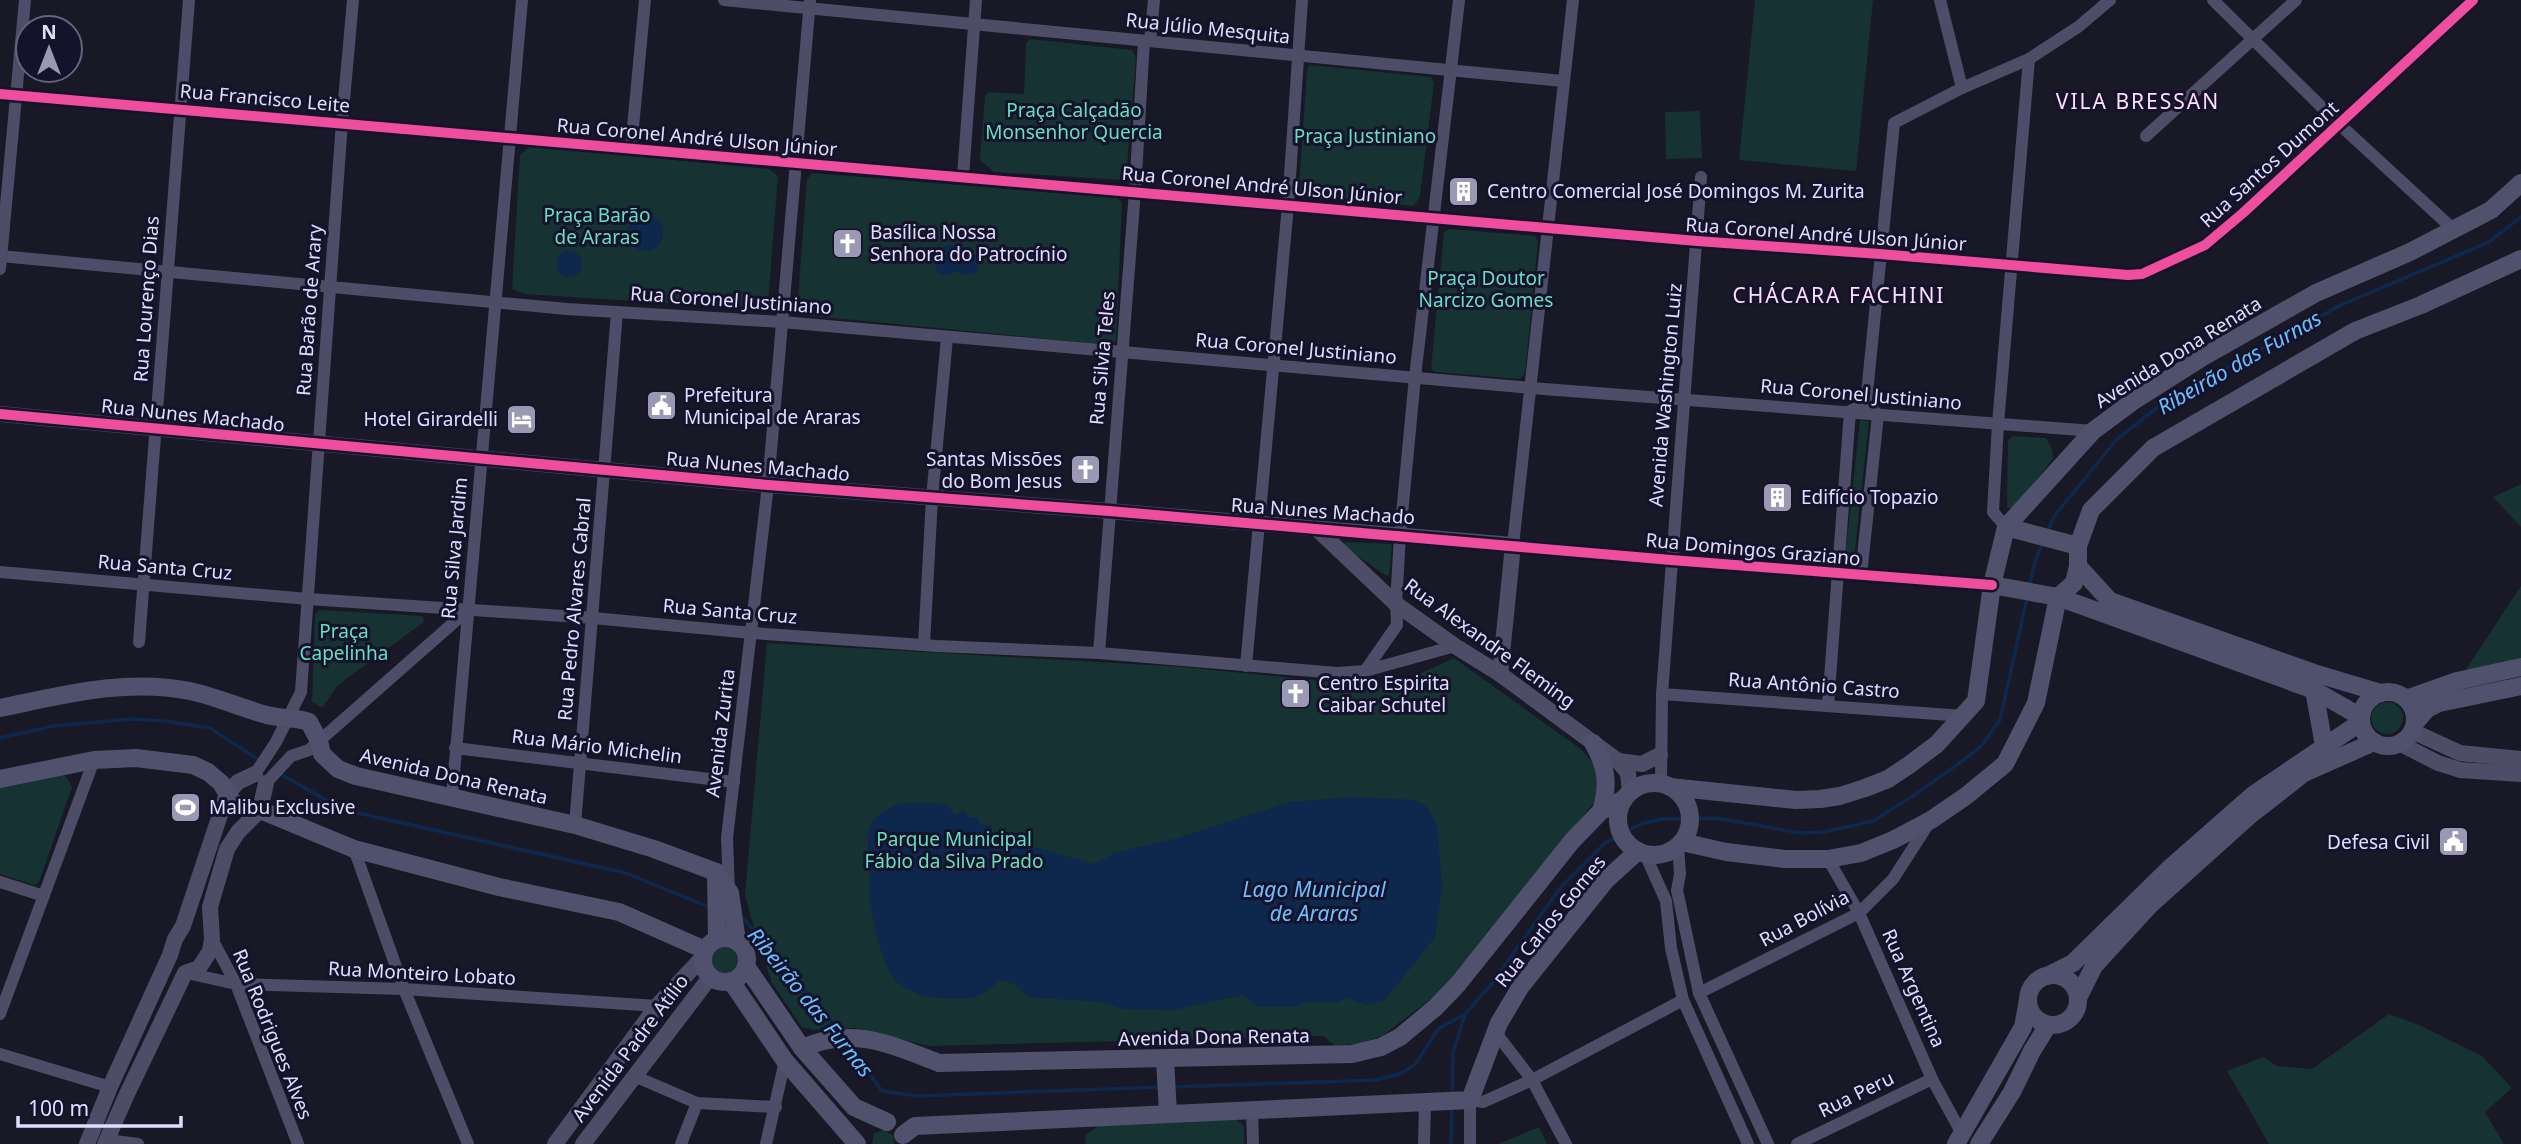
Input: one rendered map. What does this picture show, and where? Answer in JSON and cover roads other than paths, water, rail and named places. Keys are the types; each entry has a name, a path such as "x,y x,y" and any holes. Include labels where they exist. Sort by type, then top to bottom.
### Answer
{"main road":[{"name":"Avenida Dona Renata","path":"1666,785 1796,800 1840,796 1888,779 1937,744 1976,701 1992,585 2006,527 2093,430 2179,372 2316,293 2410,252 2491,210 2521,183"},
{"path":"1682,841 1726,852 1785,859 1828,859 1861,853 1893,841 1966,796 2005,764 2035,702 2058,597 2074,583 2078,566 2077,546 2091,509 2153,448 2355,331 2421,305 2521,259"},
{"path":"2006,527 2077,546"},
{"path":"2078,566 2110,601 2314,673 2381,693 2398,694 2412,706 2409,733"},
{"name":"Rua Domingos Graziano","path":"1992,585 2058,597 2314,690 2361,720"},
{"path":"2406,699 2457,681 2521,667"},
{"name":"Avenida Dona Renata","path":"0,708 92,690 135,685 190,691 270,716 309,722 319,741 322,754 338,769 356,776 575,825 654,849 716,872"},
{"path":"2361,720 2368,737 2382,745 2409,733 2427,709 2439,703 2521,686"},
{"path":"2314,690 2325,746"},
{"path":"1959,1139 2023,1027 2033,985 2073,963 2171,867 2253,795 2361,720 2367,702 2381,693"},
{"path":"2028,1000 2034,1016 2048,1025 2056,1025 2071,1018 2076,1011 2078,996 2094,966 2151,904 2249,816 2304,773 2374,741"},
{"path":"1593,743 1603,760 1607,779 1601,811"},
{"path":"0,779 94,760 136,758 193,765 208,772 221,783 241,808 260,810 354,849 499,887 620,912 709,949"},
{"path":"1642,785 1666,785 1679,793 1690,812 1682,841 1668,852 1657,855 1637,850 1621,834 1619,810 1627,795 1642,785"},
{"name":"Avenida Dona Renata","path":"802,1048 821,1040 860,1037 939,1063 1166,1067 1353,1054 1381,1047 1400,1037 1436,1007 1458,984 1572,841 1601,811 1627,795"},
{"name":"Rua Carlos Gomes","path":"1470,1100 1499,1023 1521,986 1606,880 1637,850"},
{"path":"709,949 730,938 737,941 746,952 746,966 738,978 731,981 717,980 711,976 704,964 709,949 716,872"},
{"path":"716,872 730,893 737,941"},
{"path":"746,966 802,1048 854,1107 897,1126 908,1135 1168,1107 1252,1110 1470,1100"},
{"path":"2047,976 2064,977 2076,988 2078,996"},
{"path":"731,981 785,1061 860,1144 868,1127 880,1121 887,1122"},
{"path":"1979,1144 2012,1092 2048,1025"},
{"path":"1166,1067 1168,1107"}],"street":[{"path":"0,260 25,0"},
{"name":"Rua Lourenço Dias","path":"139,642 189,0"},
{"name":"Rua Barão de Arary","path":"260,779 301,692 353,0"},
{"path":"497,303 522,0"},
{"path":"631,148 645,0"},
{"name":"Rua Júlio Mesquita","path":"724,0 809,4 974,24 1563,81"},
{"path":"963,176 976,0"},
{"name":"Rua Silvia Teles","path":"1099,653 1147,41 1154,0"},
{"path":"1246,666 1288,205 1302,0"},
{"path":"1365,671 1397,625 1400,535 1415,377 1458,0"},
{"path":"1500,674 1573,0"},
{"path":"1940,0 1962,88"},
{"path":"1866,403 1894,123 1962,88 2029,59 2077,27 2110,0"},
{"path":"2213,0 2339,124 2453,229"},
{"path":"2146,136 2296,0"},
{"name":"Rua Santos Dumont","path":"2011,267 2142,274 2205,245 2244,213 2473,0"},
{"name":"Avenida Zurita","path":"730,893 727,838 768,485 809,4"},
{"path":"2006,527 1993,512 2029,59"},
{"name":"Rua Francisco Leite","path":"0,94 509,137"},
{"name":"Rua Coronel André Ulson Júnior","path":"509,137 795,164 963,176 1549,229 1880,254 2011,267"},
{"name":"Avenida Washington Luiz","path":"1666,785 1660,754 1662,694 1701,177"},
{"name":"Rua Coronel Justiniano","path":"0,260 167,271 497,303 782,322 1531,388 2093,430"},
{"name":"Rua Silva Jardim","path":"453,796 455,748 497,303"},
{"name":"Rua Pedro Alvares Cabral","path":"575,825 617,312"},
{"path":"924,645 932,498 947,338"},
{"path":"1828,705 1850,411 1866,403"},
{"path":"1861,575 1878,415 1866,403"},
{"name":"Rua Nunes Machado","path":"0,414 768,485 1513,545"},
{"name":"Rua Alexandre Fleming","path":"1317,529 1396,604 1500,674 1618,761"},
{"name":"Rua Domingos Graziano","path":"1513,545 1992,585"},
{"name":"Rua Santa Cruz","path":"0,572 752,633 1099,653 1337,673 1365,671 1455,646"},
{"path":"87,1144 183,926 228,794 238,782 260,779 291,756 309,750 468,610"},
{"name":"Rua Antônio Castro","path":"1662,694 1964,716"},
{"path":"2409,733 2459,753 2521,759"},
{"path":"2409,733 2438,763 2460,770 2521,774"},
{"name":"Rua Mário Michelin","path":"455,748 734,782"},
{"path":"1618,761 1642,764 1660,754"},
{"path":"0,1014 94,760"},
{"path":"1618,761 1628,773 1627,795"},
{"path":"138,1144 106,1142 185,973 199,968 206,960 212,939 210,907 227,849 238,832 260,810 260,779"},
{"name":"Rua Bolívia","path":"1699,992 1860,913 1893,879 1931,820"},
{"name":"Avenida Zurita","path":"716,872 727,838"},
{"path":"1682,841 1681,874 1677,890 1699,992 1768,1144"},
{"path":"354,849 404,989 468,1144"},
{"path":"1637,850 1665,901 1671,948 1683,1000 1748,1144"},
{"name":"Rua Argentina","path":"1828,859 1860,913 1959,1139"},
{"path":"0,882 44,896"},
{"path":"183,926 205,931 212,939"},
{"name":"Rua Rodrigues Alves","path":"212,939 236,984 298,1144"},
{"name":"Avenida Padre Atílio","path":"555,1144 657,1006 709,949"},
{"path":"170,955 185,973"},
{"name":"Rua Monteiro Lobato","path":"185,973 236,984 404,989 657,1006"},
{"name":"Avenida Padre Atílio","path":"583,1144 711,976"},
{"path":"1470,1144 1470,1100 1482,1101 1532,1080 1683,1000"},
{"path":"657,1006 685,1011"},
{"path":"1496,1033 1532,1080 1566,1144"},
{"path":"0,1054 110,1087"},
{"path":"766,1144 785,1061"},
{"path":"634,1076 697,1103 776,1107"},
{"name":"Rua Peru","path":"1797,1144 1933,1079"},
{"path":"681,1144 697,1103"},
{"path":"1424,1144 1425,1104"},
{"path":"1252,1110 1253,1144"}],"water":[{"path":"645,215 657,221 663,233 657,245 645,251 633,245 627,233 633,221"},
{"path":"950,244 960,245 978,257 977,273 964,275 954,271 948,275 939,274 935,266 941,249"},
{"path":"569,251 578,255 582,264 578,273 569,277 560,273 556,264 560,255"},
{"name":"Lago Municipal de Araras","path":"1353,797 1415,800 1426,806 1437,824 1442,887 1435,937 1383,1001 1367,1005 1346,998 1337,1002 1305,1002 1293,1007 1257,1006 1243,995 1174,1010 1124,1009 1100,1002 1029,997 1016,985 1000,980 986,992 974,997 938,998 916,993 902,986 888,968 883,955 874,925 870,897 868,837 869,829 876,819 885,811 901,804 945,804 956,815 964,811 969,817 977,817 981,825 992,825 991,835 1095,864 1114,853 1174,839 1290,802"}],"waterway":[{"name":"Ribeirão das Furnas","path":"2048,531 2055,515 2117,439 2163,403 2339,306 2489,242 2521,217"},
{"name":"Ribeirão das Furnas","path":"2029,587 2036,558 2044,541"},
{"name":"Ribeirão das Furnas","path":"1173,1087 1375,1080 1400,1074 1416,1064 1438,1029 1465,1014 1490,986 1561,887 1605,843 1641,824 1663,819 1716,818 1801,833 1824,832 1873,821 1969,756 1982,745 2000,720 2027,598"},
{"name":"Ribeirão das Furnas","path":"0,738 54,726 131,719 165,721 210,728 259,760"},
{"name":"Ribeirão das Furnas","path":"280,774 344,810 626,873 711,908"},
{"name":"Ribeirão das Furnas","path":"738,917 744,919 839,1031"},
{"name":"Ribeirão das Furnas","path":"1452,1096 1453,1052 1465,1015"},
{"name":"Ribeirão das Furnas","path":"850,1046 882,1091 917,1096 1162,1087"},
{"name":"Ribeirão das Furnas","path":"1451,1144 1452,1108"}],"place":[{"name":"Centro Comercial José Domingos M. Zurita","path":"1464,191"},
{"name":"Basílica Nossa Senhora do Patrocínio","path":"847,243"},
{"name":"Prefeitura Municipal de Araras","path":"661,406"},
{"name":"Hotel Girardelli","path":"521,419"},
{"name":"Santas Missões do Bom Jesus","path":"1085,470"},
{"name":"Edifício Topazio","path":"1778,497"},
{"name":"Centro Espirita Caibar Schutel","path":"1295,694"},
{"name":"Malibu Exclusive","path":"186,807"},
{"name":"Defesa Civil","path":"2453,842"}],"district":[{"name":"VILA BRESSAN","path":"2138,101"},
{"name":"CHÁCARA FACHINI","path":"1839,295"}],"park label":[{"name":"Praça Calçadão Monsenhor Quercia","path":"1074,121"},
{"name":"Praça Justiniano","path":"1365,136"},
{"name":"Praça Barão de Araras","path":"597,226"},
{"name":"Praça Doutor Narcizo Gomes","path":"1486,289"},
{"name":"Praça Capelinha","path":"344,642"},
{"name":"Parque Municipal Fábio da Silva Prado","path":"954,850"}]}
